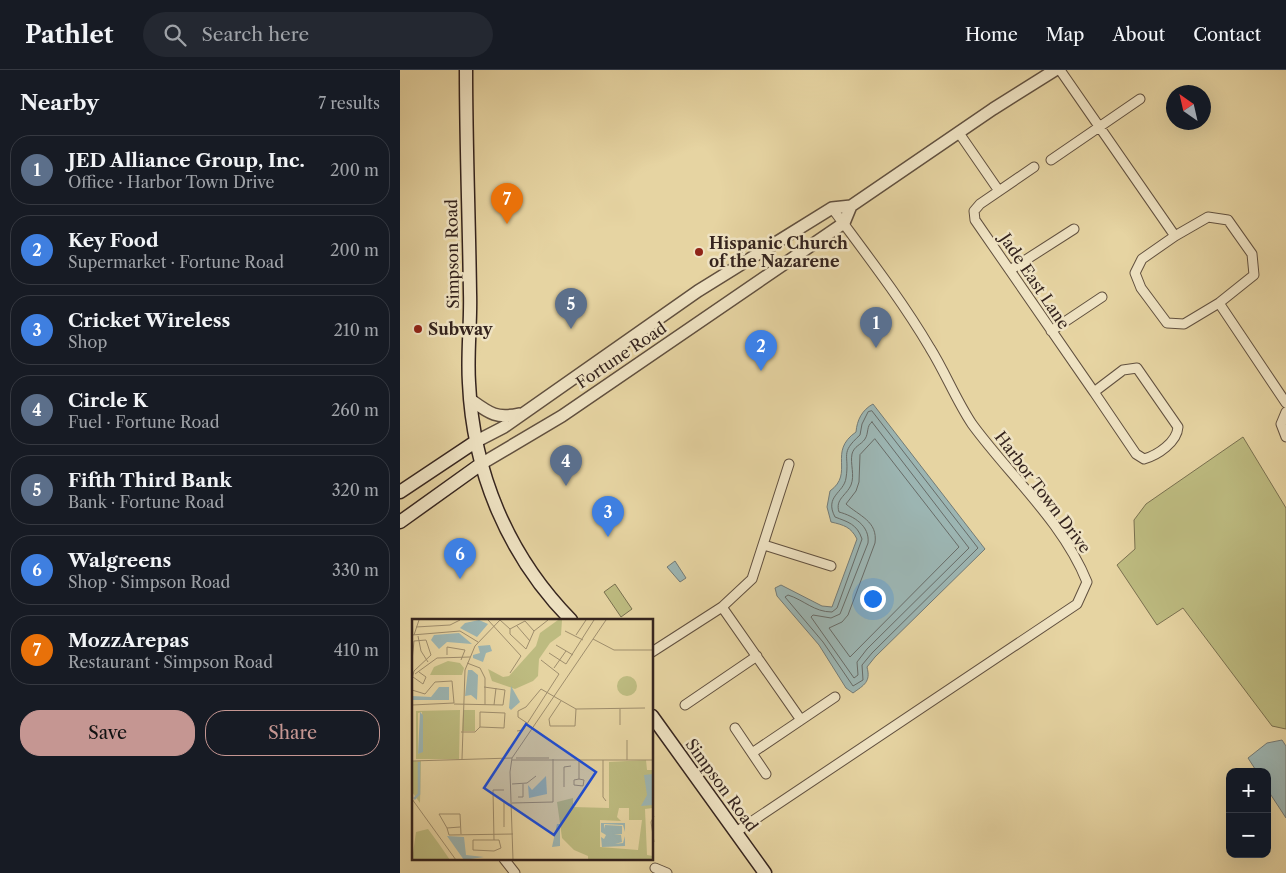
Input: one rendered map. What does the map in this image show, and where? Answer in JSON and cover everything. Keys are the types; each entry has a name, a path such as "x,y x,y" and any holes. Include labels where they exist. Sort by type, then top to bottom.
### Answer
{"main road":[{"name":"Simpson Road","path":"466,70 470,293 469,383 475,442 501,520 514,545 534,576 570,619"},
{"name":"Fortune Road","path":"400,492 475,442"},
{"name":"Fortune Road","path":"400,522 481,464"},
{"name":"Simpson Road","path":"654,719 765,873"}],"street":[{"name":"Fortune Road","path":"475,442 504,427 698,291 832,208 851,206 1055,70"},
{"path":"1060,70 1175,236"},
{"path":"1051,160 1140,99"},
{"path":"959,133 999,191"},
{"name":"Jade East Lane","path":"1034,167 980,204 974,211 975,220 1136,454 1144,459 1150,457 1173,441 1178,427 1137,368 1123,370 1094,392"},
{"path":"844,223 851,206"},
{"name":"Harbor Town Drive","path":"736,832 1077,604 1088,582 1080,564 1056,529 972,422 931,348 896,294 832,208"},
{"path":"1208,216 1228,220 1252,254 1254,275 1219,303 1184,324 1168,323 1141,288 1135,274 1142,259 1175,236 1208,216"},
{"name":"Fortune Road","path":"481,464 562,416 844,223"},
{"path":"1010,270 1074,229"},
{"path":"1051,331 1102,296"},
{"path":"1219,303 1286,403"},
{"path":"471,400 494,416 507,417 524,413"},
{"path":"1286,412 1281,424 1286,437"},
{"path":"654,651 722,607 752,579 789,464"},
{"path":"764,545 831,566"},
{"path":"722,607 801,720"},
{"path":"685,705 757,656"},
{"path":"752,753 835,697"},
{"path":"735,728 766,774"},
{"path":"505,860 515,873"},
{"path":"655,868 667,873"}],"shaded area":[{"path":"1243,437 1286,508 1286,729 1272,726 1183,608 1157,625 1117,565 1135,549 1134,520 1146,504"},
{"path":"615,584 632,609 621,617 604,592"}],"water":[{"path":"873,404 985,549 875,657 867,667 868,676 866,683 853,693 846,688 819,645 777,596 775,588 781,585 822,606 832,607 857,539 847,527 831,522 827,507 830,491 841,477 843,447 856,432 863,412"},
{"path":"675,561 686,578 680,582 667,567"},
{"path":"1282,740 1286,746 1286,818 1271,795 1271,768 1254,768 1248,758 1267,743"}],"place":[{"name":"MozzArepas","path":"507,224"},
{"name":"Hispanic Church of the Nazarene","path":"699,252"},
{"name":"Subway","path":"418,329"},
{"name":"Fifth Third Bank","path":"571,329"},
{"name":"JED Alliance Group, Inc.","path":"876,348"},
{"name":"Key Food","path":"761,371"},
{"name":"Circle K","path":"566,486"},
{"name":"Cricket Wireless","path":"608,537"},
{"name":"Walgreens","path":"460,579"}]}
